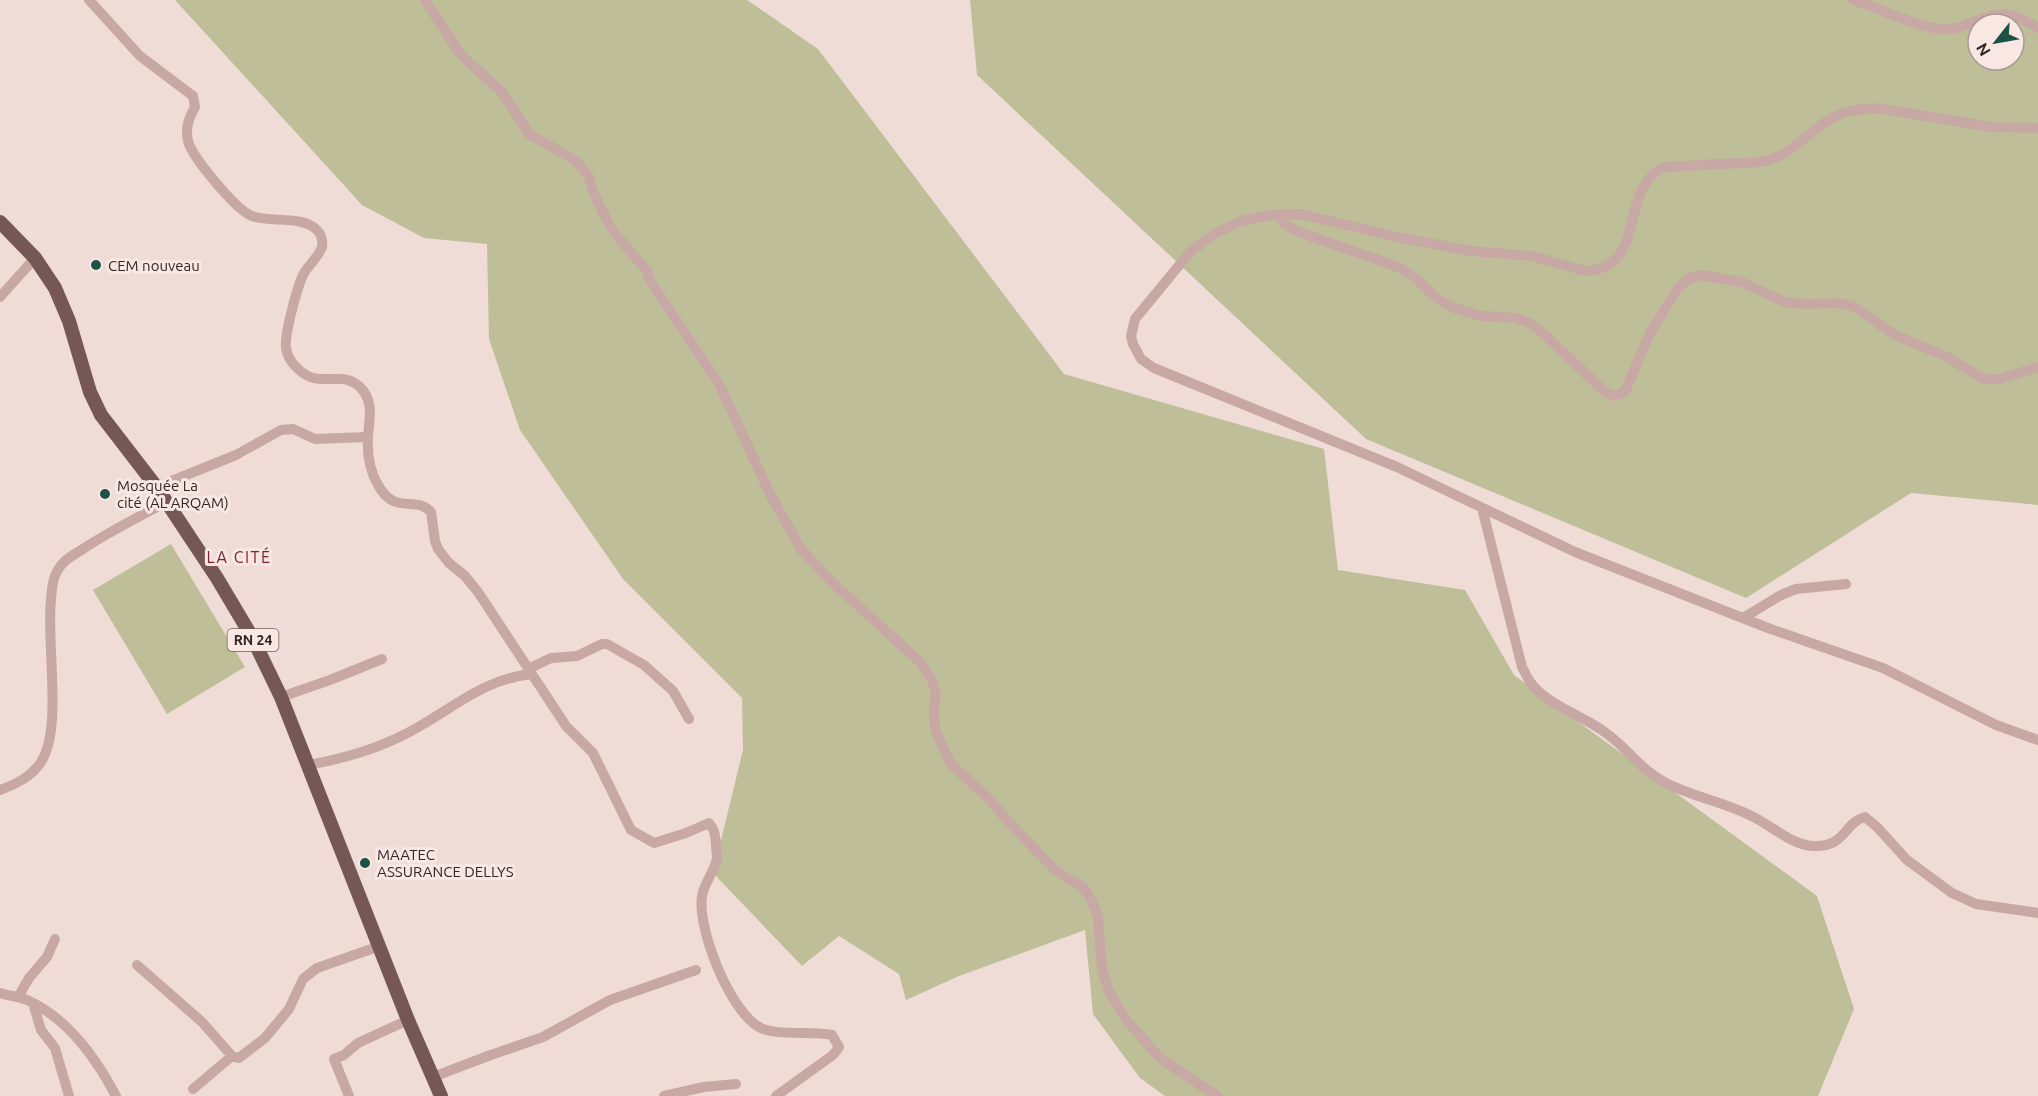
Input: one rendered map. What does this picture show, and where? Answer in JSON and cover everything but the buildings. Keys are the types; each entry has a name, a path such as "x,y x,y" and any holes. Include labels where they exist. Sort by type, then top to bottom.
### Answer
{"main road":[{"name":"RN 24","path":"0,222 35,258 55,288 69,321 90,392 101,415 158,489 217,578 252,637 281,697 408,1020 441,1096"}],"street":[{"path":"88,0 140,56 193,96 195,107 188,121 187,130 191,150 237,206 249,215 294,221 312,226 319,232 322,240 321,249 300,282 286,339 287,352 293,364 309,376 321,380 342,378 363,390 370,407 371,417 368,437 370,463 379,488 394,503 422,505 428,509 432,516 438,549 478,592 566,726 593,753 631,830 654,843 710,823 714,829 717,858 702,895 702,917 705,936 719,971 736,1003 758,1026 777,1031 818,1032 832,1035 838,1042 839,1047 833,1055 776,1096"},
{"path":"425,0 461,55 502,92 530,135 575,160 589,177 592,189 617,236 647,271 649,279 719,384 771,496 801,549 832,583 920,662 932,680 936,694 935,729 950,763 988,798 1057,872 1083,887 1098,917 1102,969 1109,992 1127,1021 1160,1058 1217,1096"},
{"path":"1853,0 1941,29 1964,26 1994,15 2004,14 2015,16 2038,28"},
{"path":"2038,128 1992,127 1867,108 1838,115 1794,148 1773,160 1665,167 1650,175 1641,189 1621,254 1609,265 1593,271 1585,271 1532,256 1471,251 1397,237 1300,214 1277,214 1241,221 1214,234 1190,252 1135,319 1131,336 1132,344 1141,359 1154,368 1397,467 1575,552 1743,618 1883,668 1996,725 2038,740"},
{"path":"1277,214 1285,224 1296,231 1401,268 1436,298 1454,308 1482,316 1516,318 1532,324 1604,392 1613,396 1623,393 1626,389 1650,333 1678,288 1688,279 1700,275 1741,282 1785,302 1837,303 1853,306 1895,335 1945,356 1984,379 2000,379 2038,368"},
{"path":"0,297 35,258"},
{"path":"158,489 169,482 236,454 281,430 293,429 315,439 368,437"},
{"path":"0,790 22,780 32,772 43,757 50,740 49,612 53,578 64,561 166,501"},
{"path":"1482,508 1522,667 1531,684 1545,696 1606,732 1647,770 1665,782 1758,819 1803,845 1830,844 1844,836 1856,820 1865,818 1877,827 1907,860 1952,893 1976,904 2038,913"},
{"path":"1743,618 1781,595 1796,589 1845,584"},
{"path":"308,765 358,754 385,745 481,688 530,672 551,658 577,656 602,644 607,644 644,665 673,691 689,719"},
{"path":"281,697 382,659"},
{"path":"18,997 28,978 47,957 55,939"},
{"path":"137,965 202,1022 232,1056 239,1059 265,1038 289,1009 303,979 317,968 380,946"},
{"path":"433,1077 543,1037 610,1000 696,970"},
{"path":"0,993 33,1003 63,1024 86,1048 103,1071 116,1096"},
{"path":"33,1003 41,1030 55,1048 69,1096"},
{"path":"350,1096 334,1059 358,1043 408,1020"},
{"path":"193,1089 232,1056"},
{"path":"664,1096 704,1087 736,1084"}],"green space":[{"path":"175,0 747,0 818,49 1064,374 1324,449 1338,570 1465,590 1514,675 1817,896 1854,1009 1818,1096 1165,1096 1140,1078 1093,1014 1085,930 959,976 906,1000 899,974 839,936 802,966 713,873 743,750 742,698 623,579 520,430 489,339 487,244 424,238 362,205"},
{"path":"970,0 2038,0 2038,505 1911,493 1746,598 1366,439 977,75"},
{"path":"171,544 245,667 167,714 93,590"}],"place":[{"name":"CEM nouveau","path":"96,265"},
{"name":"Mosquée La cité (AL ARQAM)","path":"105,494"},
{"name":"MAATEC ASSURANCE DELLYS","path":"365,863"}],"district":[{"name":"LA CITÉ","path":"239,557"}]}
